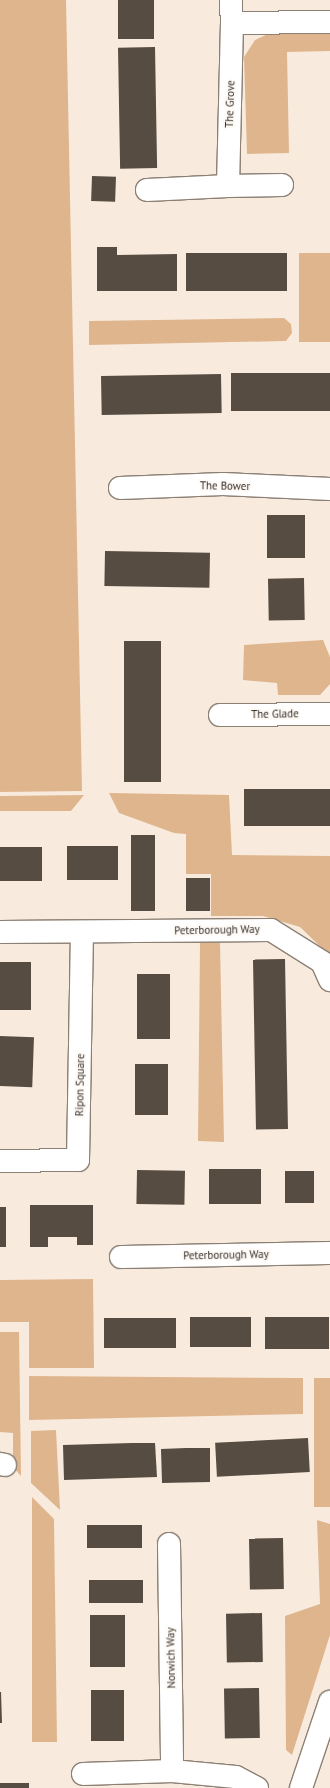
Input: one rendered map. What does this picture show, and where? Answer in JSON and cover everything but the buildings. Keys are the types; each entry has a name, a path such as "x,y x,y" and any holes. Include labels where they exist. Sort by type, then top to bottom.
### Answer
{"street":[{"name":"The Grove","path":"228,186 232,23 231,0"},
{"path":"232,23 330,22"},
{"path":"147,190 282,185"},
{"name":"The Bower","path":"120,488 223,484 330,489"},
{"name":"The Glade","path":"220,715 330,714"},
{"name":"Peterborough Way","path":"0,932 271,930 322,962 330,980"},
{"name":"Ripon Square","path":"0,1161 78,1160 82,932"},
{"name":"Peterborough Way","path":"121,1257 330,1253"},
{"name":"Norwich Way","path":"169,1544 172,1771"},
{"path":"301,1788 330,1702"},
{"path":"83,1774 172,1771 236,1777 258,1788"}],"shaded area":[{"path":"0,0 66,0 82,791 0,792"},
{"path":"268,34 330,34 330,51 287,52 289,153 247,154 244,57 255,40"},
{"path":"299,253 330,253 330,342 299,342"},
{"path":"284,318 291,324 292,333 286,341 89,345 89,321"},
{"path":"323,640 330,657 330,684 320,695 278,695 277,683 243,680 244,645"},
{"path":"109,793 229,795 232,855 330,856 330,956 300,927 263,916 211,916 211,874 186,874 186,834 174,833 119,813"},
{"path":"84,795 71,811 0,811 0,796"},
{"path":"200,943 220,943 224,1142 198,1141"},
{"path":"93,1279 94,1368 29,1368 29,1322 0,1322 0,1280"},
{"path":"0,1332 19,1332 21,1476 13,1467 13,1433 0,1432"},
{"path":"29,1376 303,1378 303,1414 29,1420"},
{"path":"314,1378 330,1378 330,1507 314,1507"},
{"path":"56,1430 60,1510 31,1483 31,1431"},
{"path":"32,1497 54,1519 57,1742 32,1742"},
{"path":"317,1520 330,1524 330,1635 292,1755 286,1750 285,1616 320,1604"}]}
